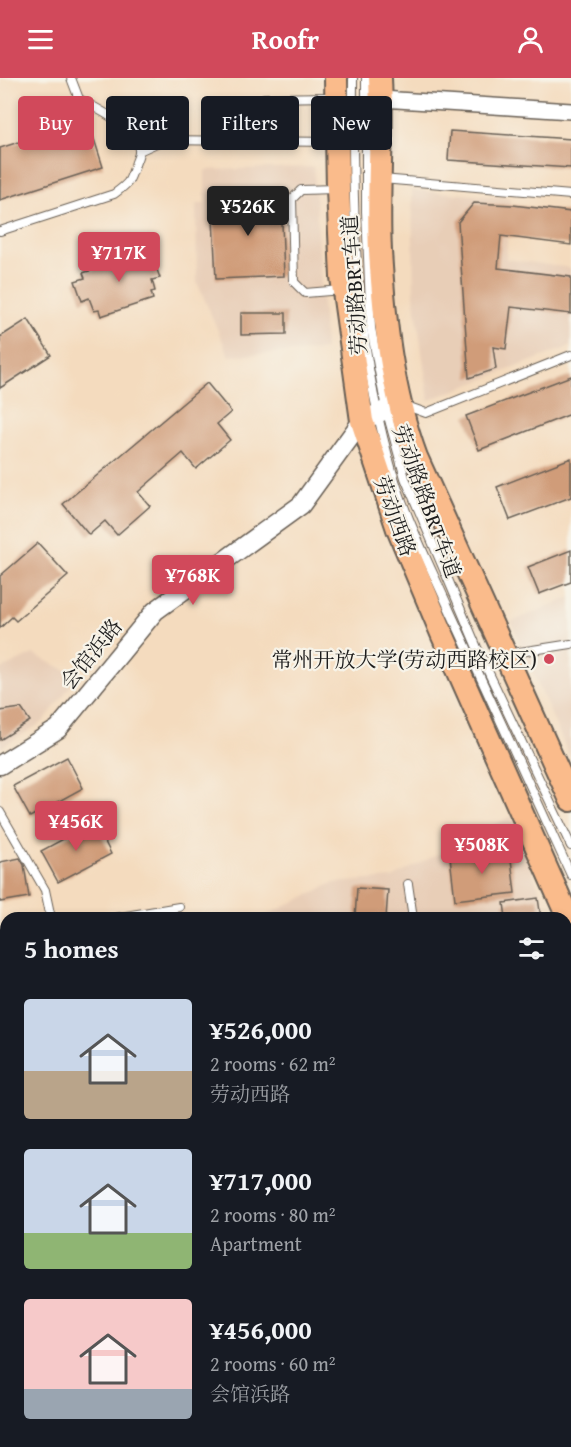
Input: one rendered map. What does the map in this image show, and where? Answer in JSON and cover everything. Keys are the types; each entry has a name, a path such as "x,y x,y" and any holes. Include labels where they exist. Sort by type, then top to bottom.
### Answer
{"main road":[{"name":"劳动西路","path":"381,88 380,251 391,360 381,412"},
{"name":"劳动西路","path":"337,150 344,290 381,412 398,529 447,646 566,912"},
{"name":"劳动西路","path":"381,412 406,429 416,457 571,800"}],"street":[{"path":"381,88 571,111"},
{"name":"会馆浜路","path":"0,765 58,729 155,611 301,505 381,412"}],"lane":[{"path":"0,231 114,194 129,183 139,151 136,141 125,127 79,99 71,78"},
{"name":"劳动路路BRT车道","path":"353,78 352,173 357,283 369,376 381,412 390,464 418,540 571,875"},
{"name":"劳动路BRT车道","path":"366,78 366,212 371,328 381,412 405,478 478,650 571,846"},
{"path":"278,96 336,88"},
{"path":"139,151 163,140 311,142"},
{"path":"381,179 571,195"},
{"path":"338,189 301,190 292,199 294,282 304,293 344,290"},
{"path":"381,412 426,413 571,355"},
{"path":"506,655 571,644"},
{"path":"0,812 45,890 50,912"},
{"path":"408,884 412,912"},
{"path":"149,912 179,907"}],"shaded area":[{"path":"314,167 325,350 229,356 197,282 196,204 205,204 205,170"},
{"path":"412,190 510,198 506,259 571,268 571,346 429,400 414,296"},
{"name":"常州开放大学(劳动西路校区)","path":"571,597 571,760 511,622"},
{"path":"33,654 78,676 43,722 0,748 0,670"},
{"path":"511,816 548,912 273,912 333,883 392,878"}],"building":[{"path":"450,131 571,139 571,168 448,160"},
{"path":"94,139 103,167 0,200 0,148 18,142 18,150 94,150"},
{"path":"281,196 284,276 216,279 212,199"},
{"path":"474,203 571,212 571,245 501,236 498,268 571,277 571,314 511,307 506,349 493,347 496,369 469,378 458,222"},
{"path":"142,252 144,258 152,256 160,278 152,280 155,291 151,292 153,299 101,316 99,310 94,311 89,298 82,301 75,281 85,278 83,273 95,269 93,264 121,254 122,258"},
{"path":"241,313 286,313 286,334 241,335"},
{"path":"28,319 51,355 0,388 0,337"},
{"path":"571,376 571,414 479,450 466,416"},
{"path":"207,383 231,412 217,424 230,440 196,469 183,453 138,492 150,506 117,535 105,521 89,535 63,504"},
{"path":"571,458 571,497 510,520 497,487"},
{"path":"38,543 68,576 16,621 12,617 0,628 0,576"},
{"path":"571,550 571,582 539,594 528,567"},
{"path":"21,708 30,721 0,740 0,711"},
{"path":"67,757 83,788 30,817 13,786"},
{"path":"95,822 111,854 58,882 41,851"},
{"path":"510,851 515,893 455,900 450,857"},
{"path":"20,858 24,865 29,897 0,902 0,862"},
{"path":"357,888 388,890 386,912 355,912"},
{"path":"538,898 540,912 505,912 504,903"}],"place":[{"name":"常州开放大学(劳动西路校区)","path":"549,659"}]}
